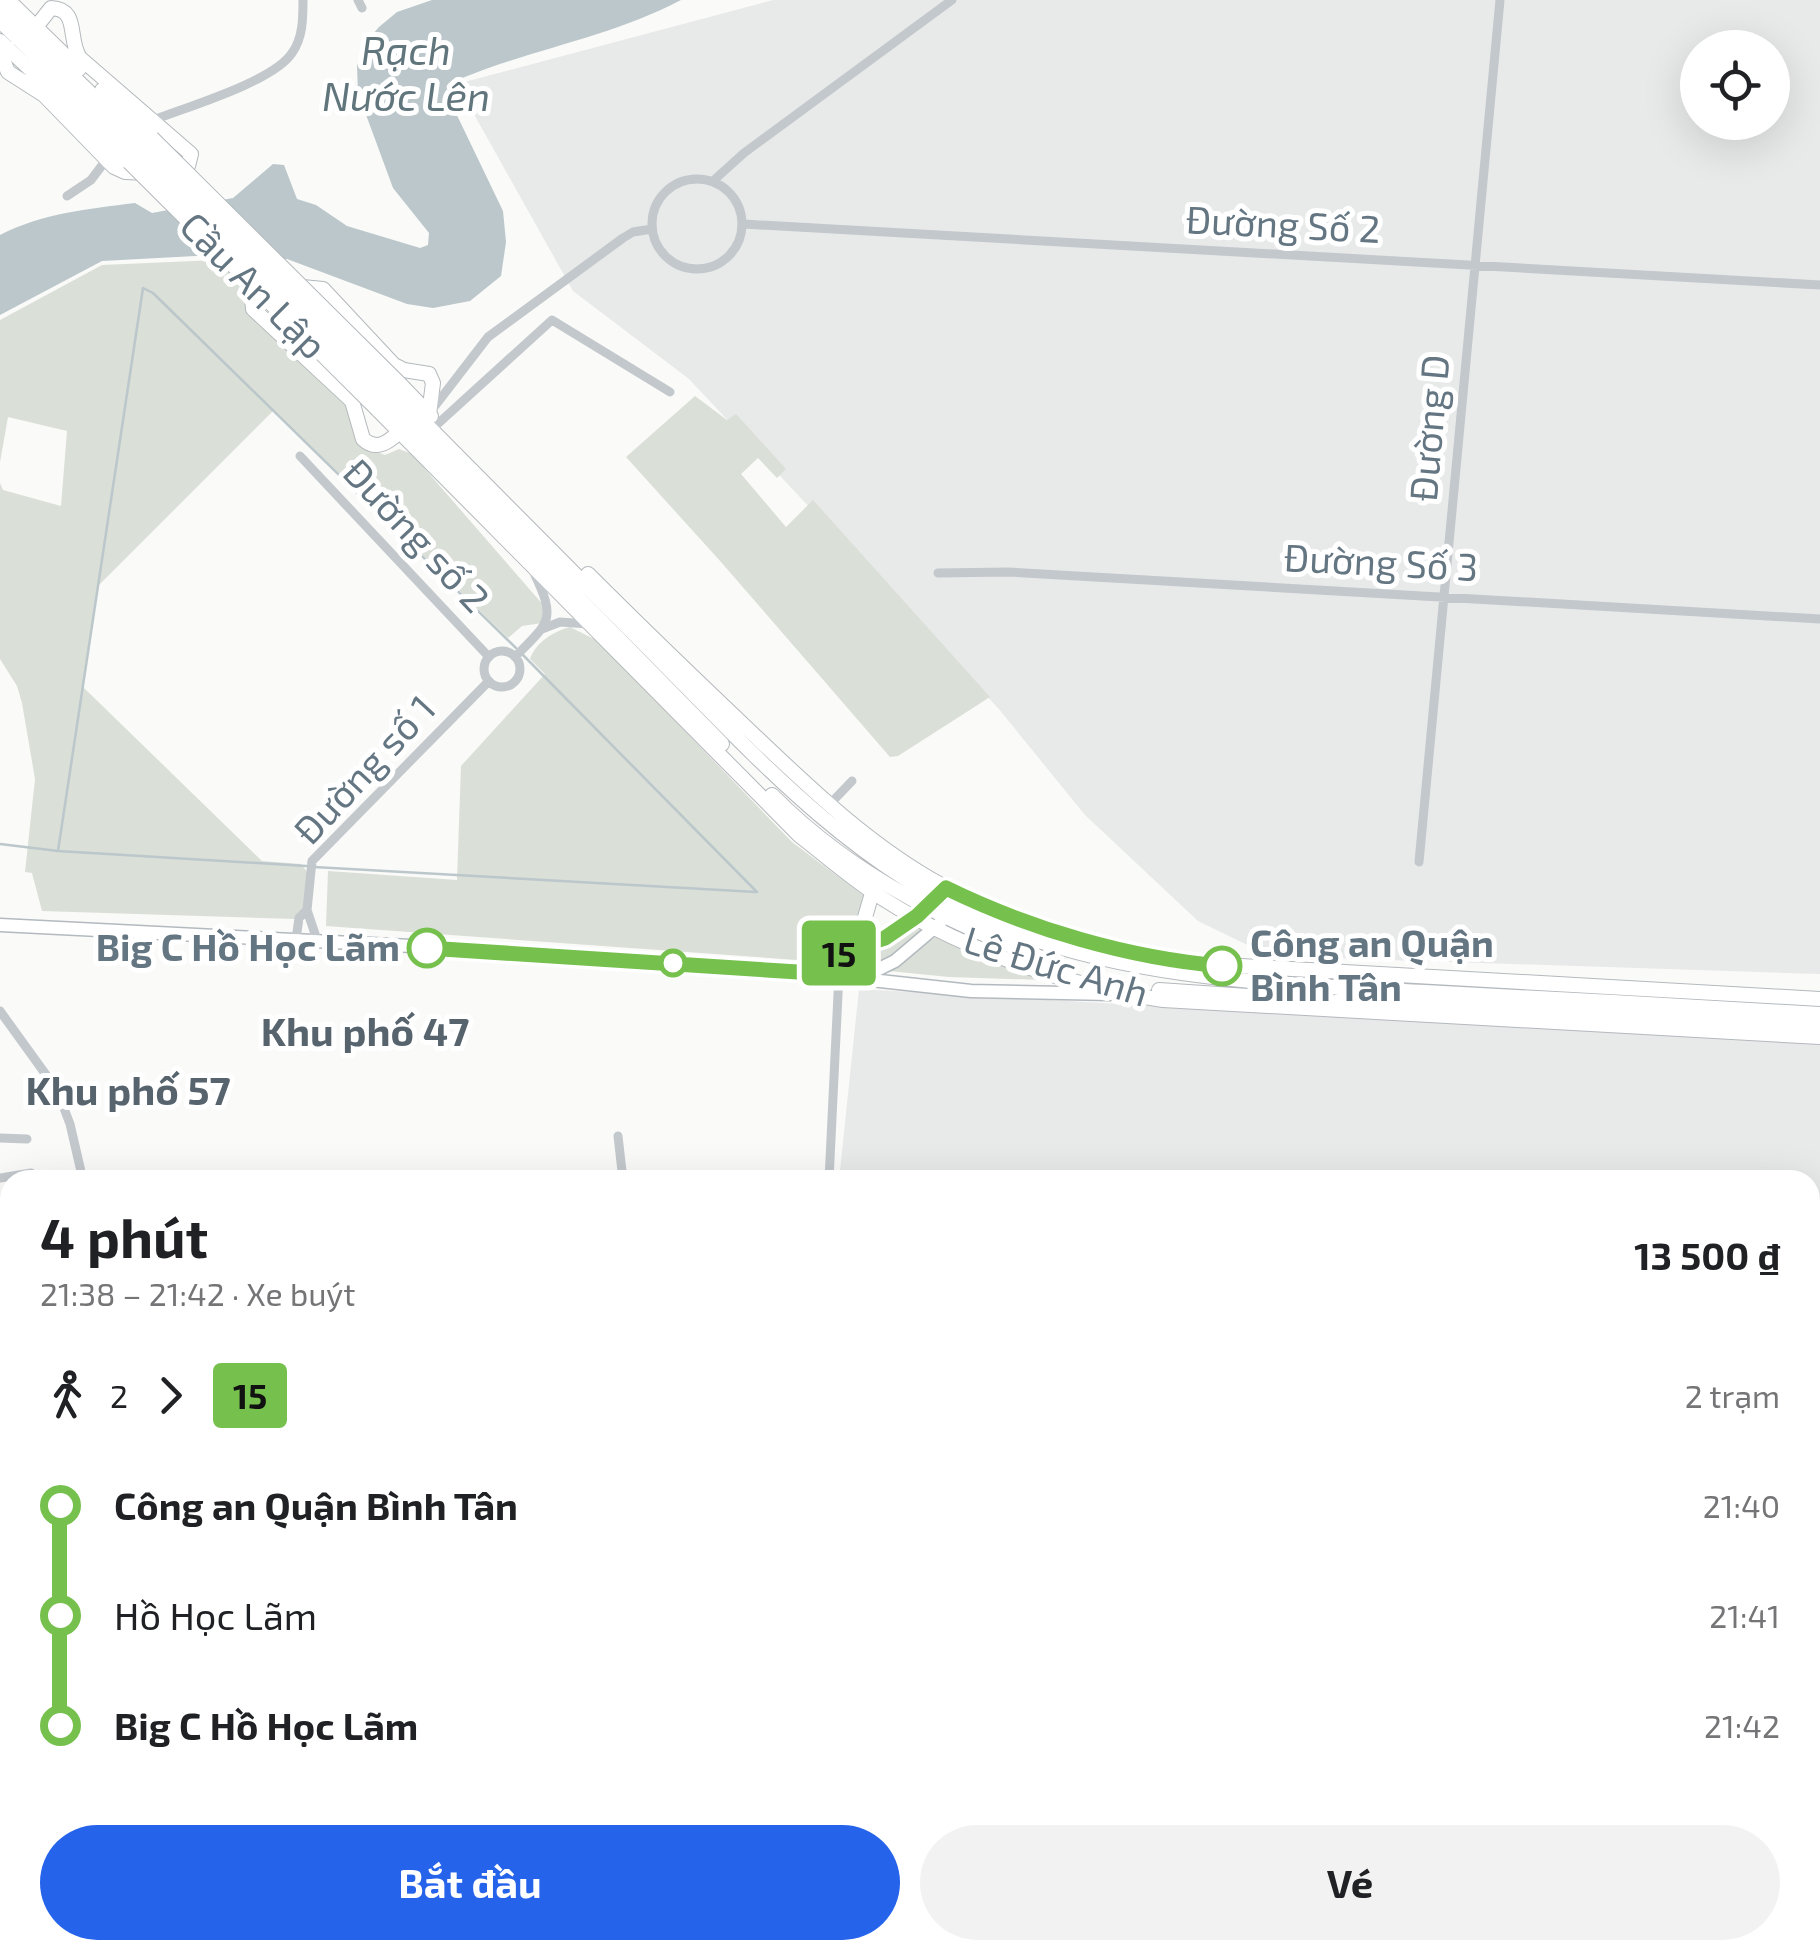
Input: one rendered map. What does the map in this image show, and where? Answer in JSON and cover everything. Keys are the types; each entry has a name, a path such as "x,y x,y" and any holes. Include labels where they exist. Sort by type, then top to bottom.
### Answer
{"highway":[{"path":"8,0 36,27 141,150"},
{"path":"0,6 141,150"},
{"path":"4,44 3,60 8,72 44,95 118,170 166,171 188,166 192,158 188,151 76,52 71,19 66,12 48,9 36,27"},
{"path":"0,21 141,150"},
{"path":"4,44 141,150"},
{"name":"Cầu An Lập","path":"141,150 390,398"},
{"name":"Cầu An Lập","path":"141,150 390,398"},
{"path":"399,432 379,445 363,439 352,401 257,314 251,304 255,293 279,286 323,289 394,365 429,374 433,383 430,422"},
{"name":"Lê Đức Anh","path":"390,398 430,422 756,759 854,844 931,902"},
{"name":"Lê Đức Anh","path":"390,398 399,432 532,568 800,836 875,885 931,902 958,901 1141,954 1206,964 1820,999"},
{"name":"Lê Đức Anh","path":"390,398 777,800 875,885"},
{"name":"Lê Đức Anh","path":"544,542 574,560 829,805 874,842 931,902 940,923 977,948 1122,994 1226,1006 1820,1037"},
{"path":"840,952 863,924 875,885"},
{"name":"Lê Đức Anh","path":"958,901 988,922 1098,958 1248,982 1820,1014"},
{"name":"Lê Đức Anh","path":"940,923 1079,973 1141,989 1820,1026"},
{"path":"1122,994 1141,989"}],"main road":[{"path":"860,978 895,961 940,923 958,901"},
{"path":"798,972 840,952 872,945 931,902"},
{"path":"0,924 296,938 798,972 971,991 1122,994"}],"street":[{"path":"151,121 268,74 292,54 302,28 304,0"},
{"path":"713,181 744,153 952,0"},
{"name":"Đường D","path":"1419,862 1500,0"},
{"path":"67,196 91,180 106,160"},
{"path":"684,180 713,181 736,199 742,224 741,237 731,254 715,266 696,269 668,259 656,244 652,230 656,206 667,190 684,180"},
{"name":"Đường Số 2","path":"742,224 1820,286"},
{"path":"430,422 476,349 503,324 623,238 652,230"},
{"path":"430,422 552,320 670,392"},
{"name":"Đường số 2","path":"300,456 489,656"},
{"path":"515,657 542,629 549,611 532,568"},
{"name":"Đường Số 3","path":"938,572 1008,572 1820,618"},
{"path":"542,629 560,622 590,624"},
{"path":"505,652 515,657 518,674 511,684 500,687 489,682 484,666 489,656 505,652"},
{"name":"Đường số 1","path":"316,940 307,910 312,862 489,682"},
{"path":"829,805 852,780"},
{"name":"Đường số 1","path":"296,938 299,918 307,910"},
{"path":"830,1170 840,952"},
{"path":"0,1011 57,1090 70,1124 78,1170"},
{"path":"0,1022 52,1093 77,1170"},
{"path":"618,1136 622,1170"},
{"path":"0,1138 27,1139"}],"shaded area":[{"path":"773,0 1820,0 1820,974 1270,956 1198,921 1085,815 998,708 689,379 573,291 457,84"},
{"path":"217,260 249,291 246,304 353,410 354,433 361,446 385,455 399,449 412,454 545,607 542,623 522,626 508,638 274,410 98,586 83,687 262,861 301,864 308,873 304,910 295,919 42,911 32,873 25,872 35,779 22,703 17,686 0,659 0,483 3,490 61,506 67,431 8,417 0,462 0,320 102,265"},
{"path":"695,396 727,420 736,414 786,469 777,478 758,458 741,474 786,527 813,500 990,697 898,756 890,757 626,457"},
{"path":"570,627 598,641 792,842 864,896 856,918 840,937 797,960 326,926 328,871 457,880 461,766 545,674 530,659 536,648 551,635"},
{"path":"917,926 923,930 891,957 872,965 851,966 850,960 869,954"},
{"path":"940,934 1044,980 889,971"},
{"path":"859,989 1820,1044 1820,1170 840,1170"}],"water":[{"name":"Rạch Nước Lên","path":"432,0 681,0 626,24 455,81 453,107 503,211 506,242 501,276 470,301 433,308 407,304 287,259 214,255 102,261 0,315 0,235 49,217 83,210 135,203 152,213 233,198 273,164 284,165 297,199 316,205 347,226 420,248 428,245 429,233 393,188 358,93 357,66 367,41 379,27 397,12"}],"waterway":[{"path":"58,851 143,288 153,293 516,648"},
{"path":"522,654 757,892"},
{"path":"0,844 306,866"},
{"path":"314,867 756,892"}],"bus line":[{"name":"15","path":"427,948 798,972 840,952 872,945 900,930 946,888 1012,916 1091,941 1141,954 1222,966"}],"place":[{"name":"Big C Hồ Học Lãm","path":"427,948"},
{"name":"Công an Quận Bình Tân","path":"1222,966"}],"district":[{"name":"Khu phố 47","path":"365,1032"},
{"name":"Khu phố 57","path":"128,1091"}]}
